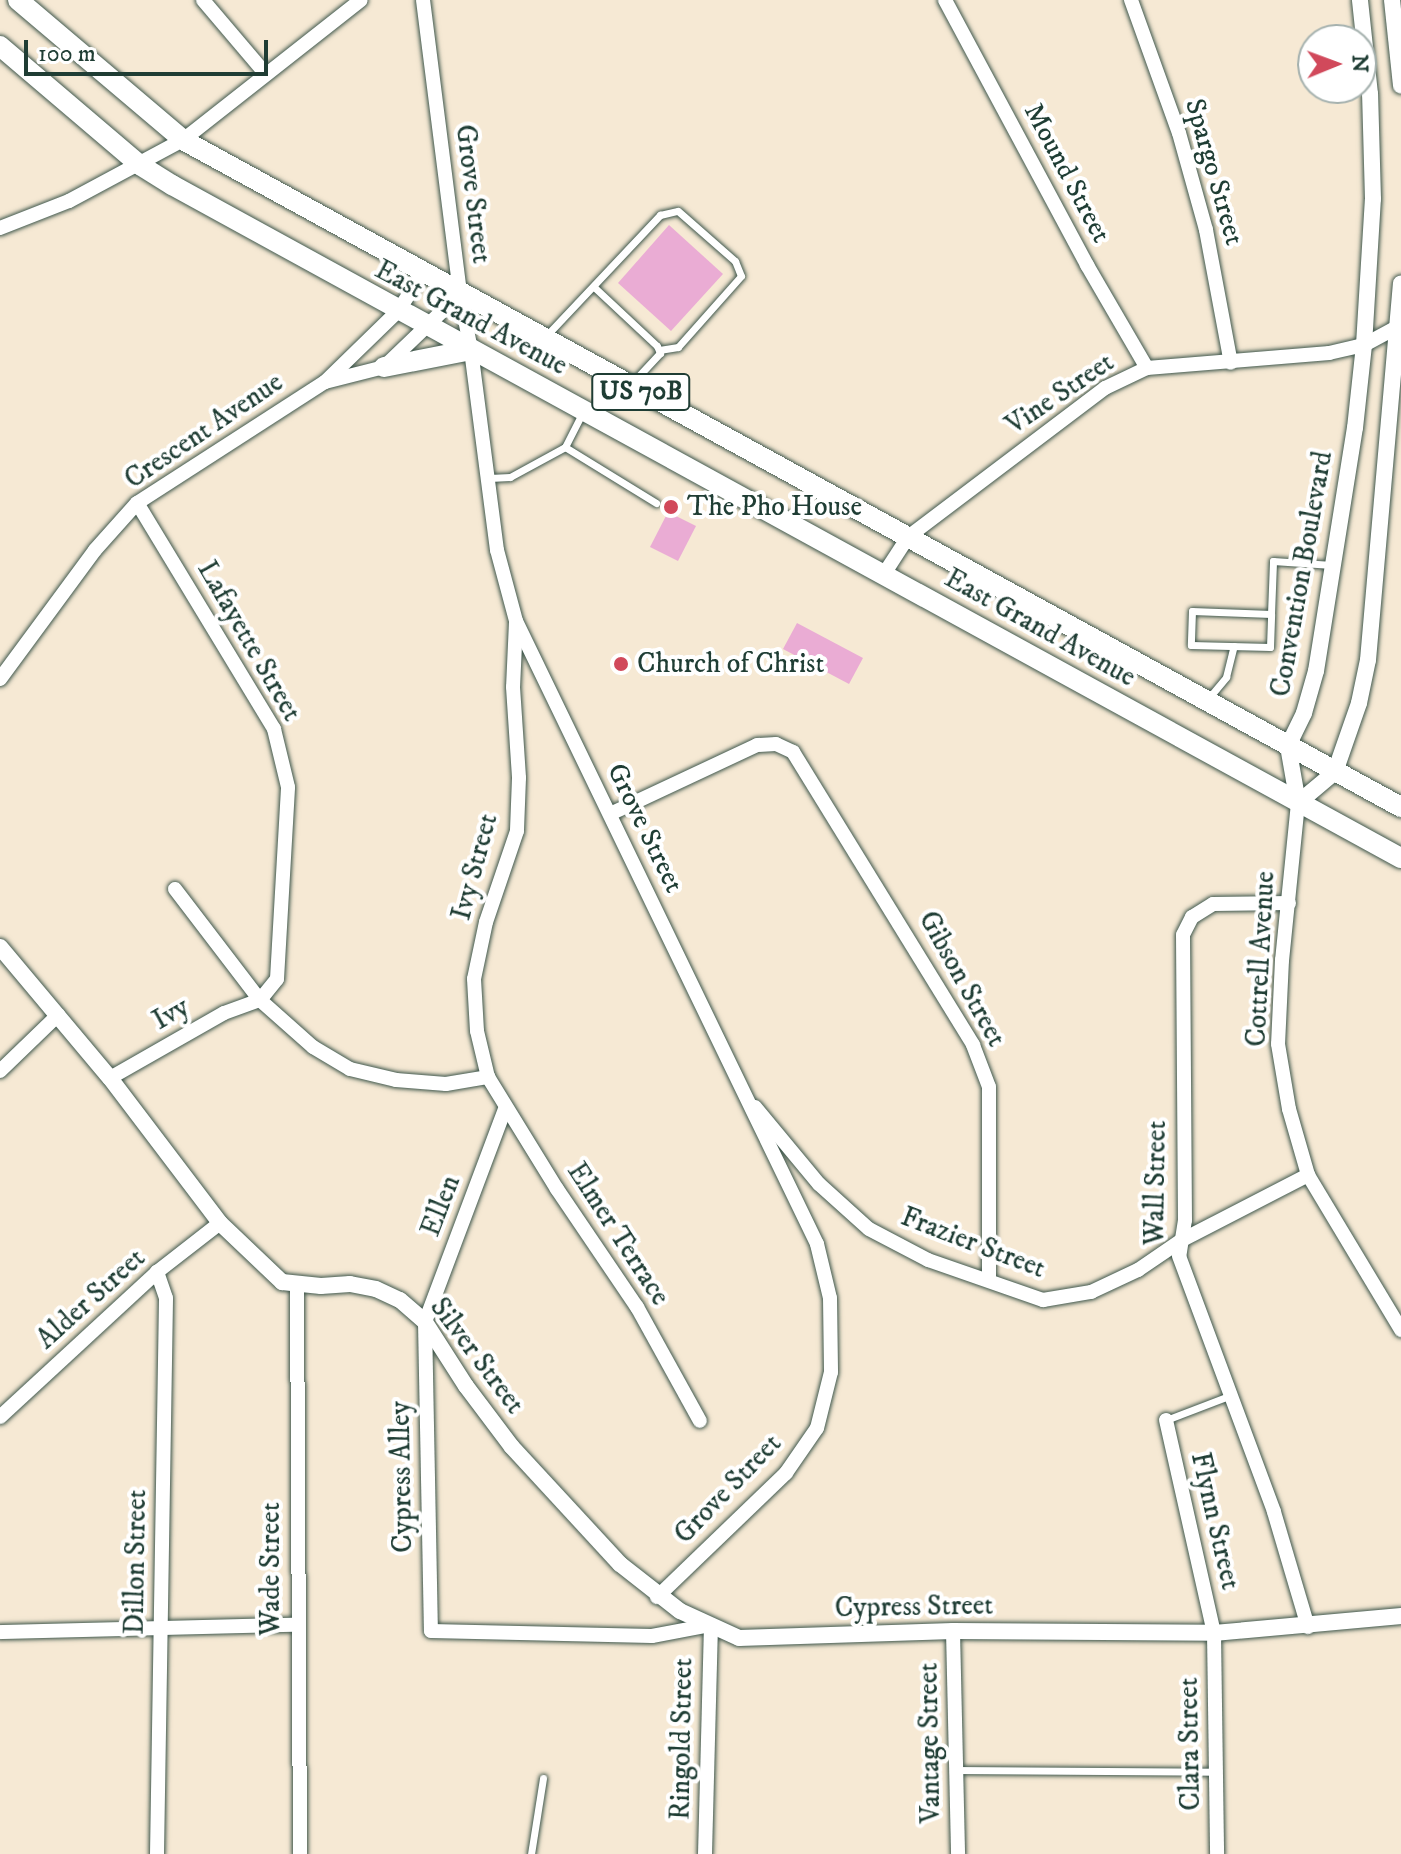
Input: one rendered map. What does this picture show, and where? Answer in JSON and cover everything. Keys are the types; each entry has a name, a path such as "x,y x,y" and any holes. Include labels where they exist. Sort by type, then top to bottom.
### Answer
{"main road":[{"name":"East Grand Avenue","path":"18,0 183,140 1401,807"},
{"name":"East Grand Avenue","path":"0,46 140,165 398,311 1401,858"},
{"path":"384,367 471,350"}],"street":[{"path":"203,0 265,73"},
{"path":"0,228 69,201 183,140 361,0"},
{"name":"Grove Street","path":"423,0 460,294 471,350 497,550 516,621 817,1244 830,1298 831,1372 817,1428 786,1473 657,1597"},
{"name":"Mound Street","path":"945,0 1087,265 1147,368"},
{"name":"Spargo Street","path":"1131,0 1179,133 1206,230 1231,363"},
{"name":"Convention Boulevard","path":"1288,746 1304,713 1316,671 1364,345 1373,199 1370,94 1360,0"},
{"path":"1392,0 1401,86"},
{"name":"Crescent Avenue","path":"0,679 95,550 137,503 325,382 398,311 423,273"},
{"path":"1298,803 1335,772 1359,703 1368,660 1401,283"},
{"name":"Crescent Avenue","path":"325,382 384,367 460,294"},
{"name":"Vine Street","path":"884,574 908,537 1105,388 1147,368 1329,353 1364,345 1399,326"},
{"name":"Lafayette Street","path":"137,503 274,729 285,772 288,787 277,979 260,1000"},
{"name":"Ivy Street","path":"488,1077 477,1031 474,979 486,922 517,831 519,778 513,687 516,621"},
{"name":"Gibson Street","path":"610,814 757,745 776,744 793,752 973,1045 989,1087 989,1280"},
{"path":"1288,746 1298,803"},
{"name":"Cottrell Avenue","path":"1298,803 1278,1044 1289,1109 1308,1175 1401,1330"},
{"path":"175,889 260,1000 313,1047 350,1069 396,1080 446,1084 488,1077"},
{"name":"Wall Street","path":"1289,903 1213,904 1192,917 1183,935 1185,1220 1179,1256 1274,1512 1308,1627"},
{"path":"3,955 110,1078 220,1223 282,1282 297,1284"},
{"name":"Ivy","path":"110,1078 224,1013 260,1000"},
{"path":"0,1071 58,1015"},
{"name":"Elmer Terrace","path":"488,1077 505,1109 637,1307 700,1421"},
{"name":"Frazier Street","path":"744,1095 819,1184 869,1229 928,1260 1043,1300 1091,1292 1138,1270 1182,1240 1308,1175"},
{"name":"Ellen","path":"425,1322 505,1109"},
{"name":"Alder Street","path":"0,1417 157,1272 220,1223"},
{"name":"Dillon Street","path":"157,1272 166,1298 157,1854"},
{"name":"Silver Street","path":"297,1284 350,1284 376,1289 400,1300 425,1322 466,1386 512,1447 620,1564 657,1597 711,1625"},
{"name":"Wade Street","path":"297,1284 296,1625 300,1854"},
{"name":"Cypress Alley","path":"425,1322 431,1631"},
{"name":"Flynn Street","path":"1166,1420 1214,1633"},
{"name":"Cypress Street","path":"431,1631 652,1636 711,1625 739,1638 953,1631 1214,1633 1308,1627 1401,1616"},
{"path":"0,1632 296,1625"},
{"name":"Ringold Street","path":"705,1854 711,1625"},
{"name":"Vantage Street","path":"953,1631 958,1854"},
{"name":"Clara Street","path":"1214,1633 1217,1854"}],"lane":[{"path":"543,339 660,215 678,211 735,261 741,276 678,347 659,350 630,386"},
{"path":"594,287 659,350"},
{"path":"489,478 510,477 565,447 583,411"},
{"path":"565,447 656,503"},
{"path":"1271,614 1223,616 1192,611 1191,645 1222,642 1270,647 1273,561 1333,565"},
{"path":"1244,613 1244,622"},
{"path":"1206,701 1226,677 1240,644"},
{"path":"1166,1420 1231,1395"},
{"path":"957,1770 1216,1772"},
{"path":"531,1854 543,1778"}],"building":[{"path":"669,225 723,274 671,331 618,283"},
{"path":"668,512 696,526 678,561 650,547"},
{"path":"797,623 863,658 849,684 783,649"}],"place":[{"name":"The Pho House","path":"671,507"},
{"name":"Church of Christ","path":"621,664"}]}
